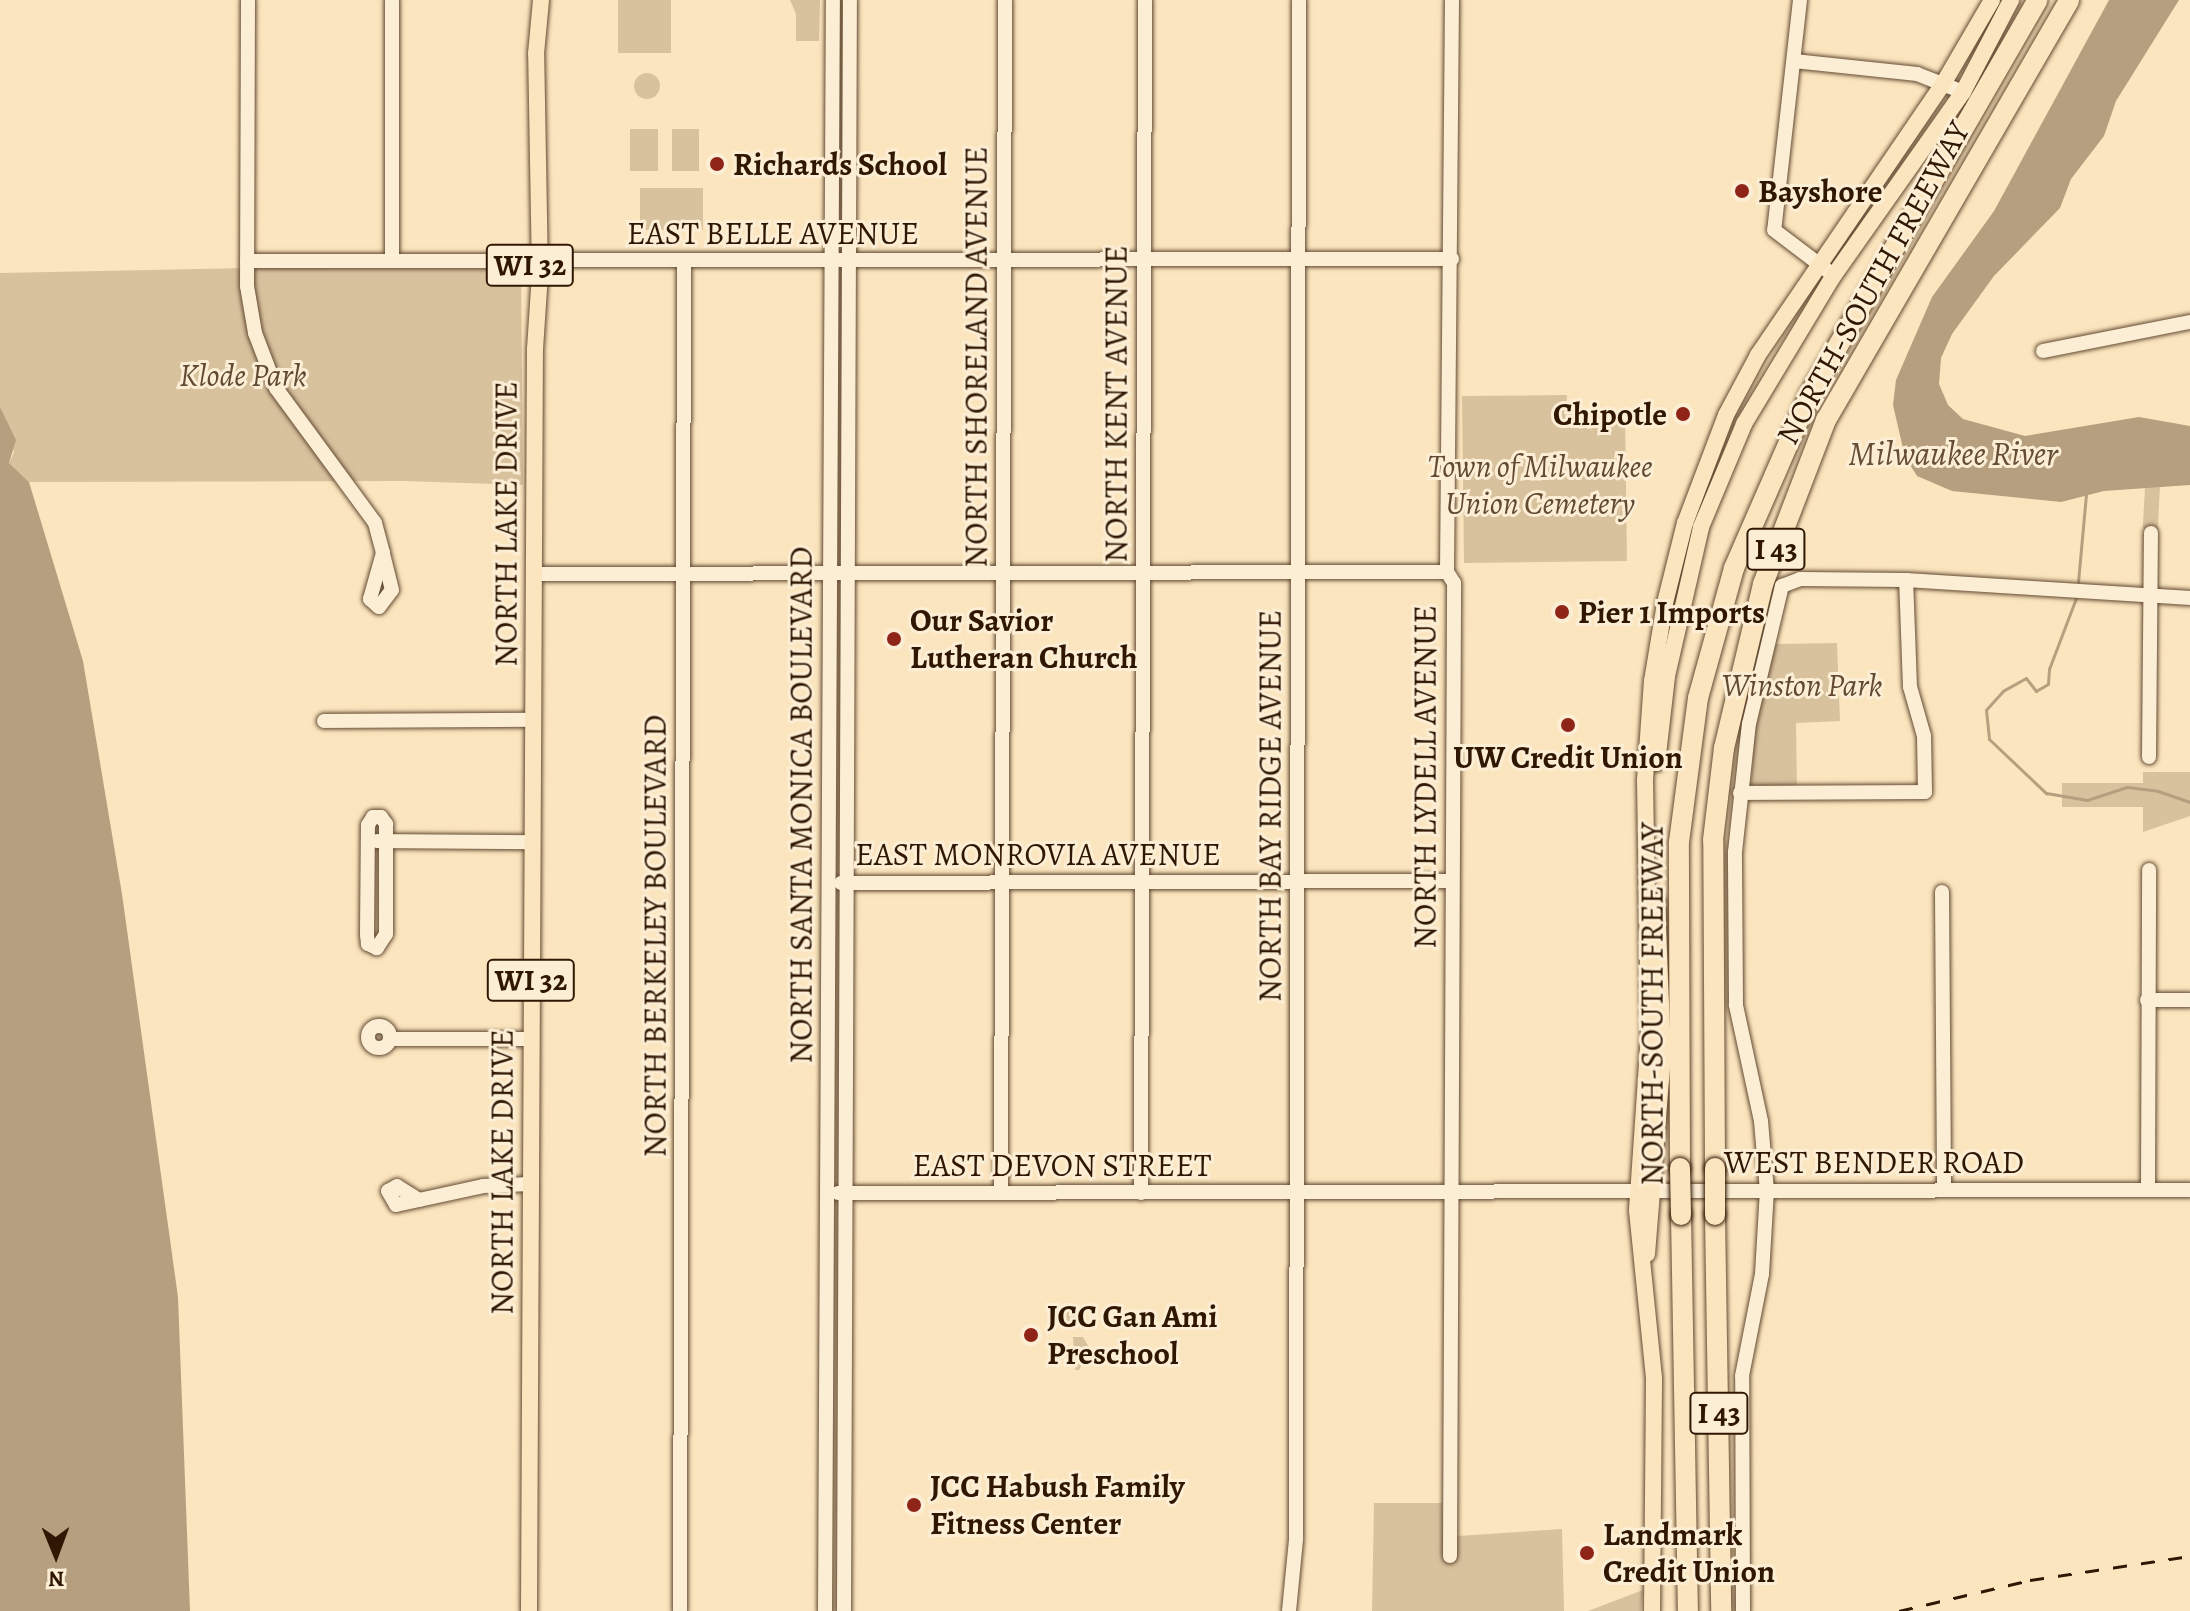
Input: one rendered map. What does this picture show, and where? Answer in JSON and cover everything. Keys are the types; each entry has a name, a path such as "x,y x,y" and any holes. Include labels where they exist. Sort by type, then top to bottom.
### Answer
{"highway":[{"name":"NORTH-SOUTH FREEWAY","path":"1688,1611 1680,1168 1679,842 1698,698 1734,568 1809,396 2038,0"},
{"name":"NORTH-SOUTH FREEWAY","path":"1721,1611 1713,840 1727,733 1763,584 1826,420 2069,0"}],"main road":[{"name":"NORTH LAKE DRIVE","path":"531,0 536,54"},
{"name":"NORTH LAKE DRIVE","path":"529,1611 535,181 536,54 541,0"},
{"path":"1652,1611 1654,1378 1644,1266 1649,1034 1645,780 1652,681 1665,603 1685,523 1726,415 1758,355 1817,264 1943,84 1992,0"},
{"path":"1646,1190 1663,1056 1656,777 1667,676 1701,527 1766,381 1834,275 1963,92 2011,0"}],"street":[{"path":"248,0 247,261 250,308 262,360 293,413 370,512 383,553"},
{"path":"392,0 392,261"},
{"name":"NORTH SANTA MONICA BOULEVARD","path":"825,1611 833,0"},
{"name":"NORTH SANTA MONICA BOULEVARD","path":"844,1611 850,0"},
{"name":"NORTH SHORELAND AVENUE","path":"1001,1193 1005,0"},
{"name":"NORTH KENT AVENUE","path":"1141,1193 1145,0"},
{"name":"NORTH BAY RIDGE AVENUE","path":"1289,1611 1296,1539 1299,0"},
{"name":"NORTH LYDELL AVENUE","path":"1450,1556 1454,583 1447,572 1451,396 1452,0"},
{"path":"1800,0 1774,230 1834,275"},
{"path":"1794,61 1917,74 1963,92"},
{"name":"EAST BELLE AVENUE","path":"247,261 1452,259"},
{"name":"NORTH BERKELEY BOULEVARD","path":"680,1611 684,260"},
{"path":"2043,351 2190,322"},
{"path":"2149,757 2151,533"},
{"path":"535,574 1447,572"},
{"path":"1740,793 1925,792 1924,736 1910,687 1906,580"},
{"path":"1743,1611 1742,1376 1762,1274 1767,1191 1761,1121 1736,1005 1740,793 1755,692 1786,582 1906,580 2190,598"},
{"path":"324,721 533,720"},
{"path":"376,816 385,820 386,934 377,948 368,944 367,934 368,841 370,820 376,816"},
{"path":"368,841 532,842"},
{"path":"2148,1190 2149,870"},
{"name":"EAST MONROVIA AVENUE","path":"827,883 1452,881"},
{"path":"1942,892 1944,1190"},
{"path":"2147,1000 2190,1000"},
{"path":"390,1039 531,1039"},
{"path":"419,1200 483,1186 530,1184"},
{"name":"WEST BENDER ROAD","path":"1450,1191 2190,1190"},
{"name":"EAST DEVON STREET","path":"827,1193 1450,1191"}],"green space":[{"path":"618,0 671,0 671,53 618,53"},
{"path":"790,0 820,0 819,41 796,41 796,14"},
{"path":"647,73 656,77 660,86 656,95 647,99 638,95 634,86 638,77"},
{"path":"630,129 658,129 658,171 630,171"},
{"path":"672,129 699,129 699,171 672,171"},
{"path":"640,188 703,188 703,230 640,230"},
{"name":"Klode Park","path":"247,268 521,269 523,485 403,481 29,482 9,463 14,452 0,407 0,273"},
{"name":"Town of Milwaukee Union Cemetery","path":"1567,395 1566,414 1625,414 1627,561 1464,563 1462,396"},
{"path":"2145,486 2160,487 2158,529 2143,528"},
{"name":"Winston Park","path":"1837,643 1840,721 1796,723 1797,789 1751,787 1755,724 1773,644"},
{"path":"2143,772 2190,772 2190,816 2143,832 2143,807 2062,807 2062,783 2143,783"},
{"path":"1074,1309 1083,1318 1074,1327 1065,1318"},
{"path":"1073,1337 1083,1337 1090,1349 1079,1370 1075,1370"},
{"path":"1374,1503 1442,1503 1443,1537 1562,1529 1564,1611 1372,1611"},
{"path":"1643,1590 1641,1611 1588,1611"}],"water":[{"name":"Milwaukee River","path":"2109,0 2179,0 2116,101 2104,136 2071,179 2060,208 1994,276 1952,334 1941,358 1939,384 1948,405 1963,419 2025,436 2139,417 2190,426 2190,485 2104,491 2061,502 1952,491 1917,476 1905,457 1893,405 1896,380 1932,297 1994,211"},
{"path":"0,407 16,440 9,463 29,482 83,661 122,894 178,1297 190,1611 0,1611"}],"waterway":[{"path":"2078,582 2086,494"},
{"path":"2076,598 2049,669 2048,684 2036,691 2026,678 2003,691 1986,710 1989,739 2046,793 2087,800 2127,787 2158,791 2190,802"}],"railway":[{"path":"1899,1611 2030,1580 2190,1556"}],"place":[{"name":"Richards School","path":"717,164"},
{"name":"Bayshore","path":"1742,191"},
{"name":"Chipotle","path":"1683,414"},
{"name":"Pier 1 Imports","path":"1562,612"},
{"name":"Our Savior Lutheran Church","path":"894,639"},
{"name":"UW Credit Union","path":"1568,725"},
{"name":"JCC Gan Ami Preschool","path":"1031,1335"},
{"name":"JCC Habush Family Fitness Center","path":"914,1505"},
{"name":"Landmark Credit Union","path":"1587,1553"}]}
